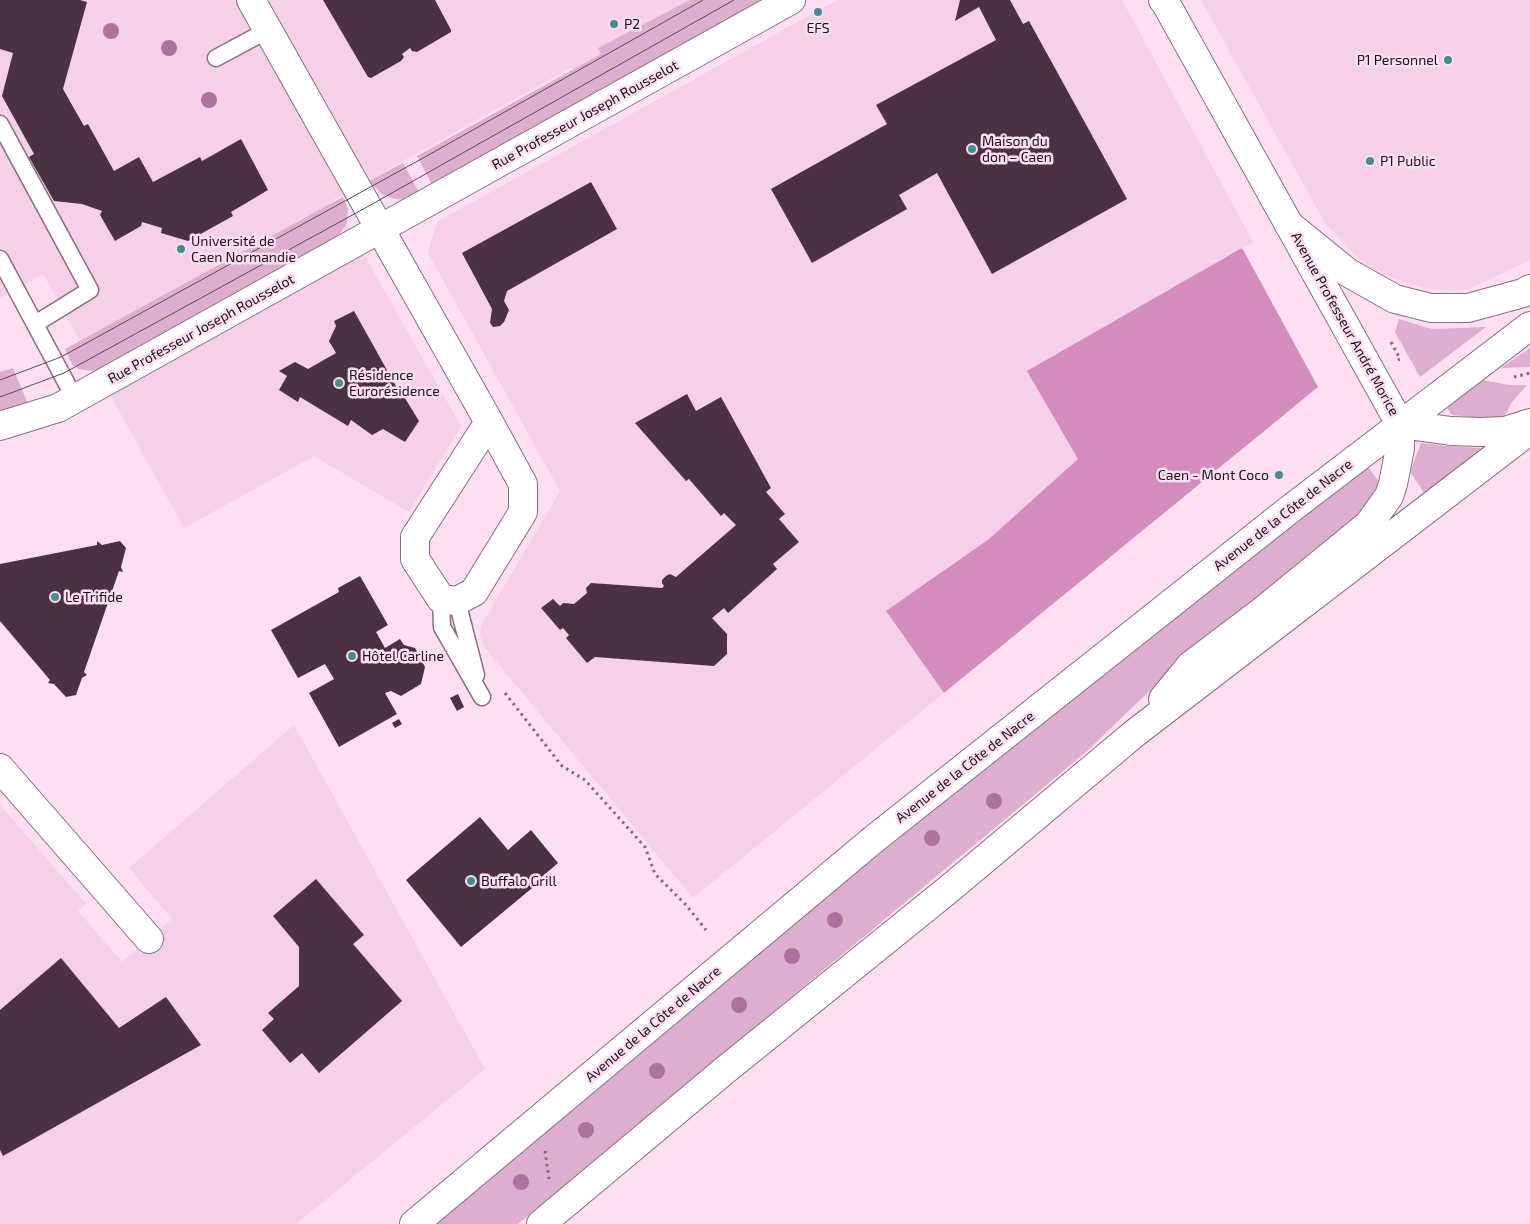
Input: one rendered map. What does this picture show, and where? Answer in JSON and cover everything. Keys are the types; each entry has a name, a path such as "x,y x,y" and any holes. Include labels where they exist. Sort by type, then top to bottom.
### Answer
{"main road":[{"path":"251,0 489,422 523,484 523,512 474,592 449,600 415,559 415,537 489,422"},
{"name":"Rue Professeur Joseph Rousselot","path":"0,426 58,408 75,399 791,0"},
{"name":"Avenue Professeur André Morice","path":"1164,1 1400,424"},
{"path":"1289,225 1347,272 1395,299 1431,308 1468,308 1523,293 1530,289"},
{"name":"Avenue de la Côte de Nacre","path":"414,1224 874,839 1267,527 1530,326"},
{"path":"1135,734 1190,666 1260,613 1369,524 1389,496 1394,484 1400,448 1400,424 1451,431 1481,432 1505,431 1530,423"},
{"path":"541,1224 724,1071 949,889 1135,734 1530,430"},
{"path":"0,768 149,939"}],"lane":[{"path":"216,58 268,30"},
{"path":"0,124 90,290 35,324"},
{"path":"0,259 75,399"},
{"path":"449,600 482,697 442,627 449,600"}],"path":[{"path":"1388,338 1400,359 1398,360"},
{"path":"500,686 562,766 585,780 645,846 655,874 686,905 706,930"},
{"path":"544,1144 550,1185"}],"shaded area":[{"name":"Université de Caen Normandie","path":"0,0 757,0 589,96 572,67 333,200 461,426 409,512 314,456 184,528 43,274 0,298"},
{"path":"690,0 760,0 433,187 417,156 601,54 598,48"},
{"path":"837,0 1122,0 1253,242 1028,371 1078,459 989,539 886,611 944,693 693,898 482,642 481,626 560,491 428,253 437,222"},
{"path":"1201,0 1530,0 1530,260 1469,289 1456,290 1433,289 1410,284 1388,276 1367,265 1325,223"},
{"path":"403,163 420,194 406,200 395,199 382,194 369,181"},
{"path":"343,197 348,209 347,223 338,236 105,368 94,371 85,370 79,369 72,364 65,349"},
{"path":"1242,248 1318,387 944,693 886,611 989,539 1078,459 1027,371"},
{"path":"1399,319 1432,329 1486,327 1420,377 1395,332"},
{"path":"1530,348 1530,367 1501,368"},
{"path":"13,368 28,404 0,413 0,372"},
{"path":"1482,380 1509,385 1527,385 1512,402 1504,417 1483,418 1452,415 1447,408"},
{"path":"1421,443 1481,448 1425,494 1410,472"},
{"path":"1368,467 1384,489 1376,506 1164,677 1086,752 518,1224 434,1224 854,874 1168,623"},
{"path":"294,725 485,1069 296,1224 0,1224 0,805 86,904 78,911 122,962 172,919 129,868"}],"building":[{"path":"0,0 80,0 87,2 63,89 84,126 88,124 114,171 139,157 153,182 200,157 202,161 241,139 268,190 231,212 233,216 188,241 161,233 162,228 142,222 141,226 115,241 100,215 102,211 82,204 54,201 29,157 34,154 2,96 13,53 0,49"},
{"path":"323,0 435,0 451,32 417,52 412,51 410,48 402,54 404,57 401,61 371,78 368,77"},
{"name":"Maison du don – Caen","path":"960,0 1010,0 1023,24 1029,21 1127,199 992,274 937,173 899,195 907,209 812,263 771,189 887,124 876,105 996,40 979,7 955,21"},
{"path":"591,182 617,229 507,291 504,301 509,310 504,322 500,326 493,327 490,323 492,309 462,253"},
{"name":"Résidence Eurorésidence","path":"354,311 402,397 403,395 419,421 405,442 383,429 372,435 351,420 348,426 300,397 298,402 279,390 287,376 279,371 295,362 308,369 336,353 329,341 336,326 334,321"},
{"path":"687,394 696,411 721,397 771,488 766,492 785,514 779,519 799,542 773,564 777,569 728,613 724,608 712,618 727,634 727,654 714,666 595,657 587,663 566,638 569,635 563,628 560,630 541,608 553,599 560,606 563,603 574,604 587,593 586,588 591,583 662,588 664,586 662,580 666,576 670,574 676,577 736,525 724,513 721,516 689,479 686,481 635,423"},
{"name":"Le Trifide","path":"97,541 102,545 120,541 126,548 121,567 123,572 119,571 84,672 87,675 82,678 76,695 66,697 54,684 48,683 50,680 0,621 0,564 97,545"},
{"name":"Hôtel Carline","path":"360,576 388,625 376,632 385,648 400,639 404,645 415,648 425,667 421,684 401,696 391,691 385,693 397,714 339,747 309,693 334,679 325,664 298,678 271,630 339,592 338,588"},
{"path":"458,694 464,707 457,711 450,698"},
{"path":"399,719 402,724 395,728 392,723"},
{"name":"Buffalo Grill","path":"480,817 508,850 531,830 558,863 536,882 537,884 461,947 406,880"},
{"path":"316,879 364,935 353,944 402,1001 319,1073 302,1053 290,1063 262,1030 274,1019 268,1013 299,986 299,947 273,916"},
{"path":"61,958 119,1028 166,997 201,1045 3,1156 0,1150 0,1010"}],"tram line":[{"path":"0,380 61,357 425,157 703,0"},
{"path":"0,397 64,373 367,207 734,0"}],"place":[{"name":"EFS","path":"818,12"},
{"name":"P2","path":"614,24"},
{"name":"P1 Personnel","path":"1448,60"},
{"name":"Maison du don – Caen","path":"972,149"},
{"name":"P1 Public","path":"1370,161"},
{"name":"Université de Caen Normandie","path":"181,249"},
{"name":"Résidence Eurorésidence","path":"339,383"},
{"name":"Caen - Mont Coco","path":"1279,475"},
{"name":"Le Trifide","path":"55,597"},
{"name":"Hôtel Carline","path":"352,656"},
{"name":"Buffalo Grill","path":"471,881"}]}
